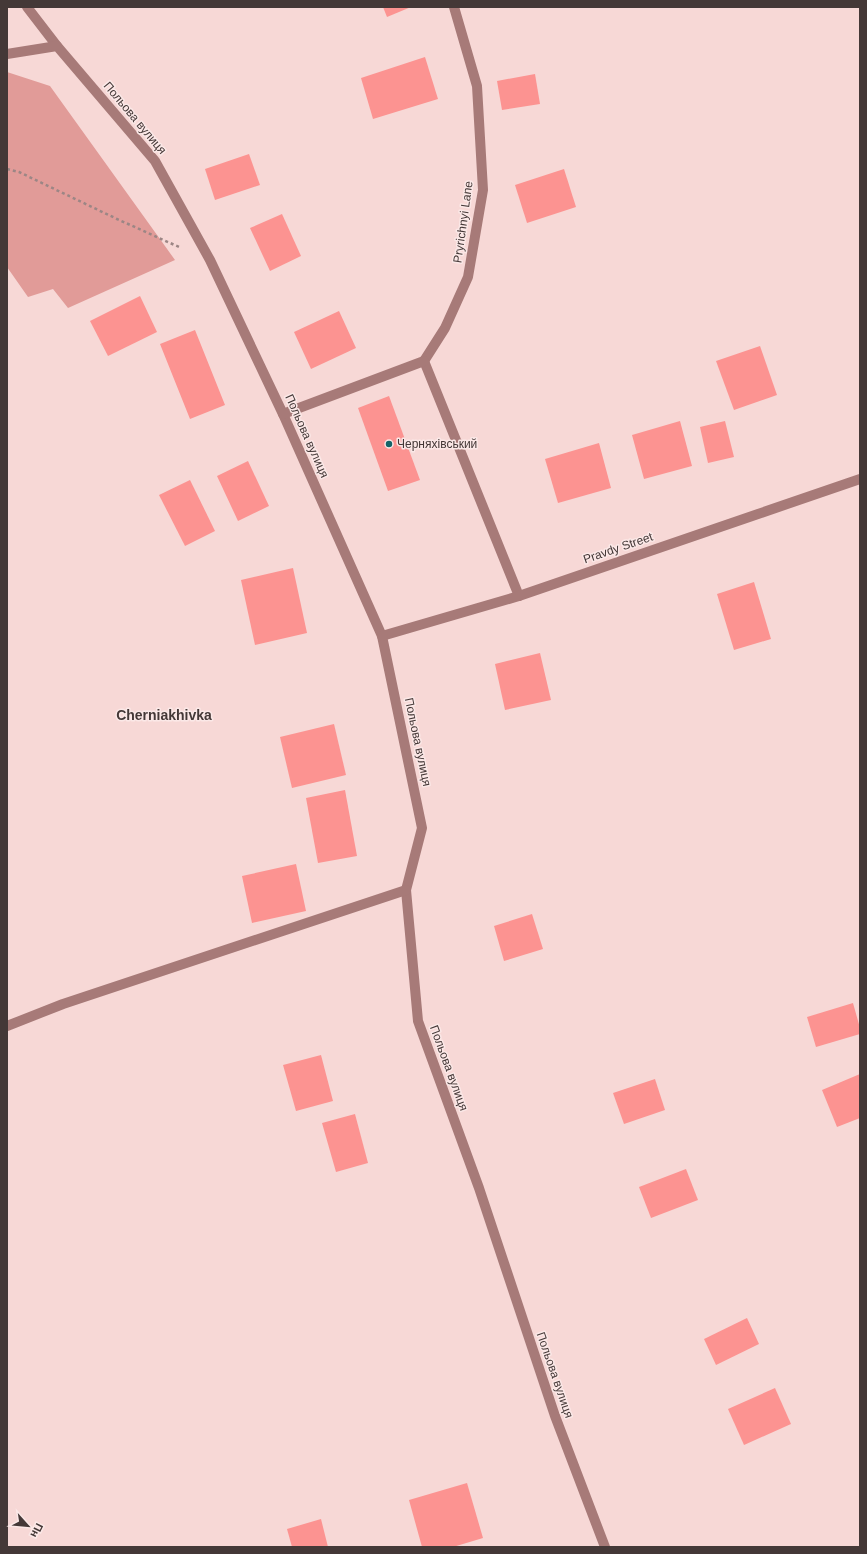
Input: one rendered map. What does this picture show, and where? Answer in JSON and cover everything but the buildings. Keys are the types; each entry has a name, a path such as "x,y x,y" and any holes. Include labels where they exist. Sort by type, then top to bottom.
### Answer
{"street":[{"name":"Польова вулиця","path":"27,7 57,46 154,161 210,260 283,414 382,636 422,828 406,890 418,1021 479,1188 555,1416 605,1547"},
{"name":"Pryrichnyi Lane","path":"424,361 445,328 468,277 483,190 477,86 454,7"},
{"path":"7,54 57,46"},
{"path":"283,414 424,361 519,596"},
{"name":"Pravdy Street","path":"382,636 519,596 860,479"},
{"path":"7,1026 63,1004 406,890"}],"path":[{"path":"7,169 19,172 117,219 210,260"}],"shaded area":[{"path":"7,72 50,86 175,260 68,308 53,289 28,297 7,267"}],"place":[{"name":"Черняхівський","path":"389,444"}],"district":[{"name":"Cherniakhivka","path":"164,715"}]}
